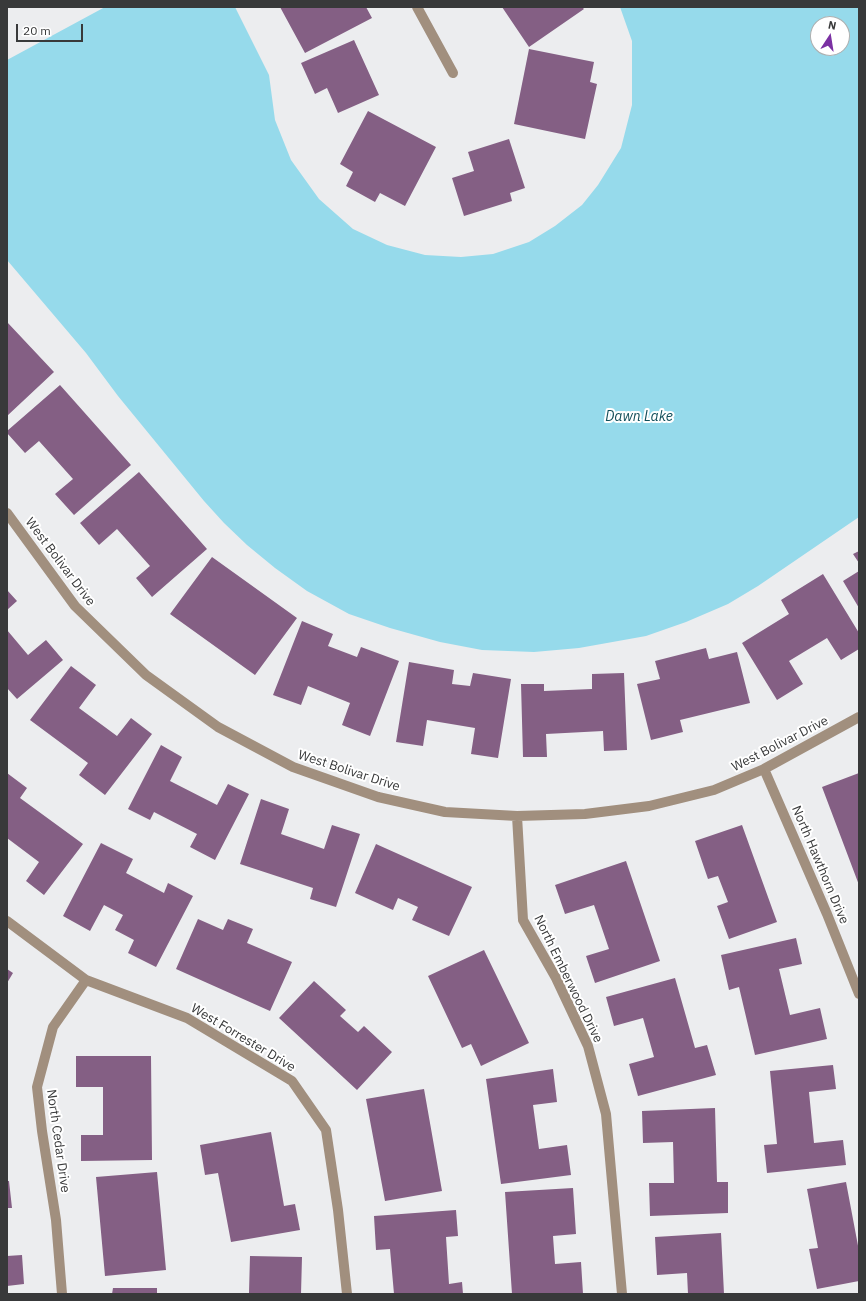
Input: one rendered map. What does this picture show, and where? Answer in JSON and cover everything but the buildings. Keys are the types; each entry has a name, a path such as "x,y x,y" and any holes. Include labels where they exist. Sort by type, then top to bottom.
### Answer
{"street":[{"path":"417,7 453,73"},
{"name":"West Bolivar Drive","path":"7,514 75,606 146,675 218,727 293,767 378,797 445,812 517,816 585,814 649,806 714,790 764,769 859,717"},
{"name":"North Hawthorn Drive","path":"764,769 827,914 859,994"},
{"name":"North Emberwood Drive","path":"517,816 524,920 556,978 588,1046 606,1114 622,1294"},
{"name":"West Forrester Drive","path":"7,921 86,980 187,1018 292,1081 326,1130 338,1210 347,1294"},
{"name":"North Cedar Drive","path":"62,1294 56,1220 36,1087 53,1027 86,980"}],"water":[{"name":"Dawn Lake","path":"105,7 235,7 269,75 275,120 291,160 319,199 353,229 387,245 425,255 461,257 493,254 529,242 555,226 582,205 598,185 621,148 632,105 632,41 620,7 859,7 859,517 758,586 728,604 686,622 646,636 579,648 534,652 482,650 440,642 390,628 349,614 307,591 275,568 247,545 224,523 204,501 118,396 86,353 7,260 7,60"}]}
